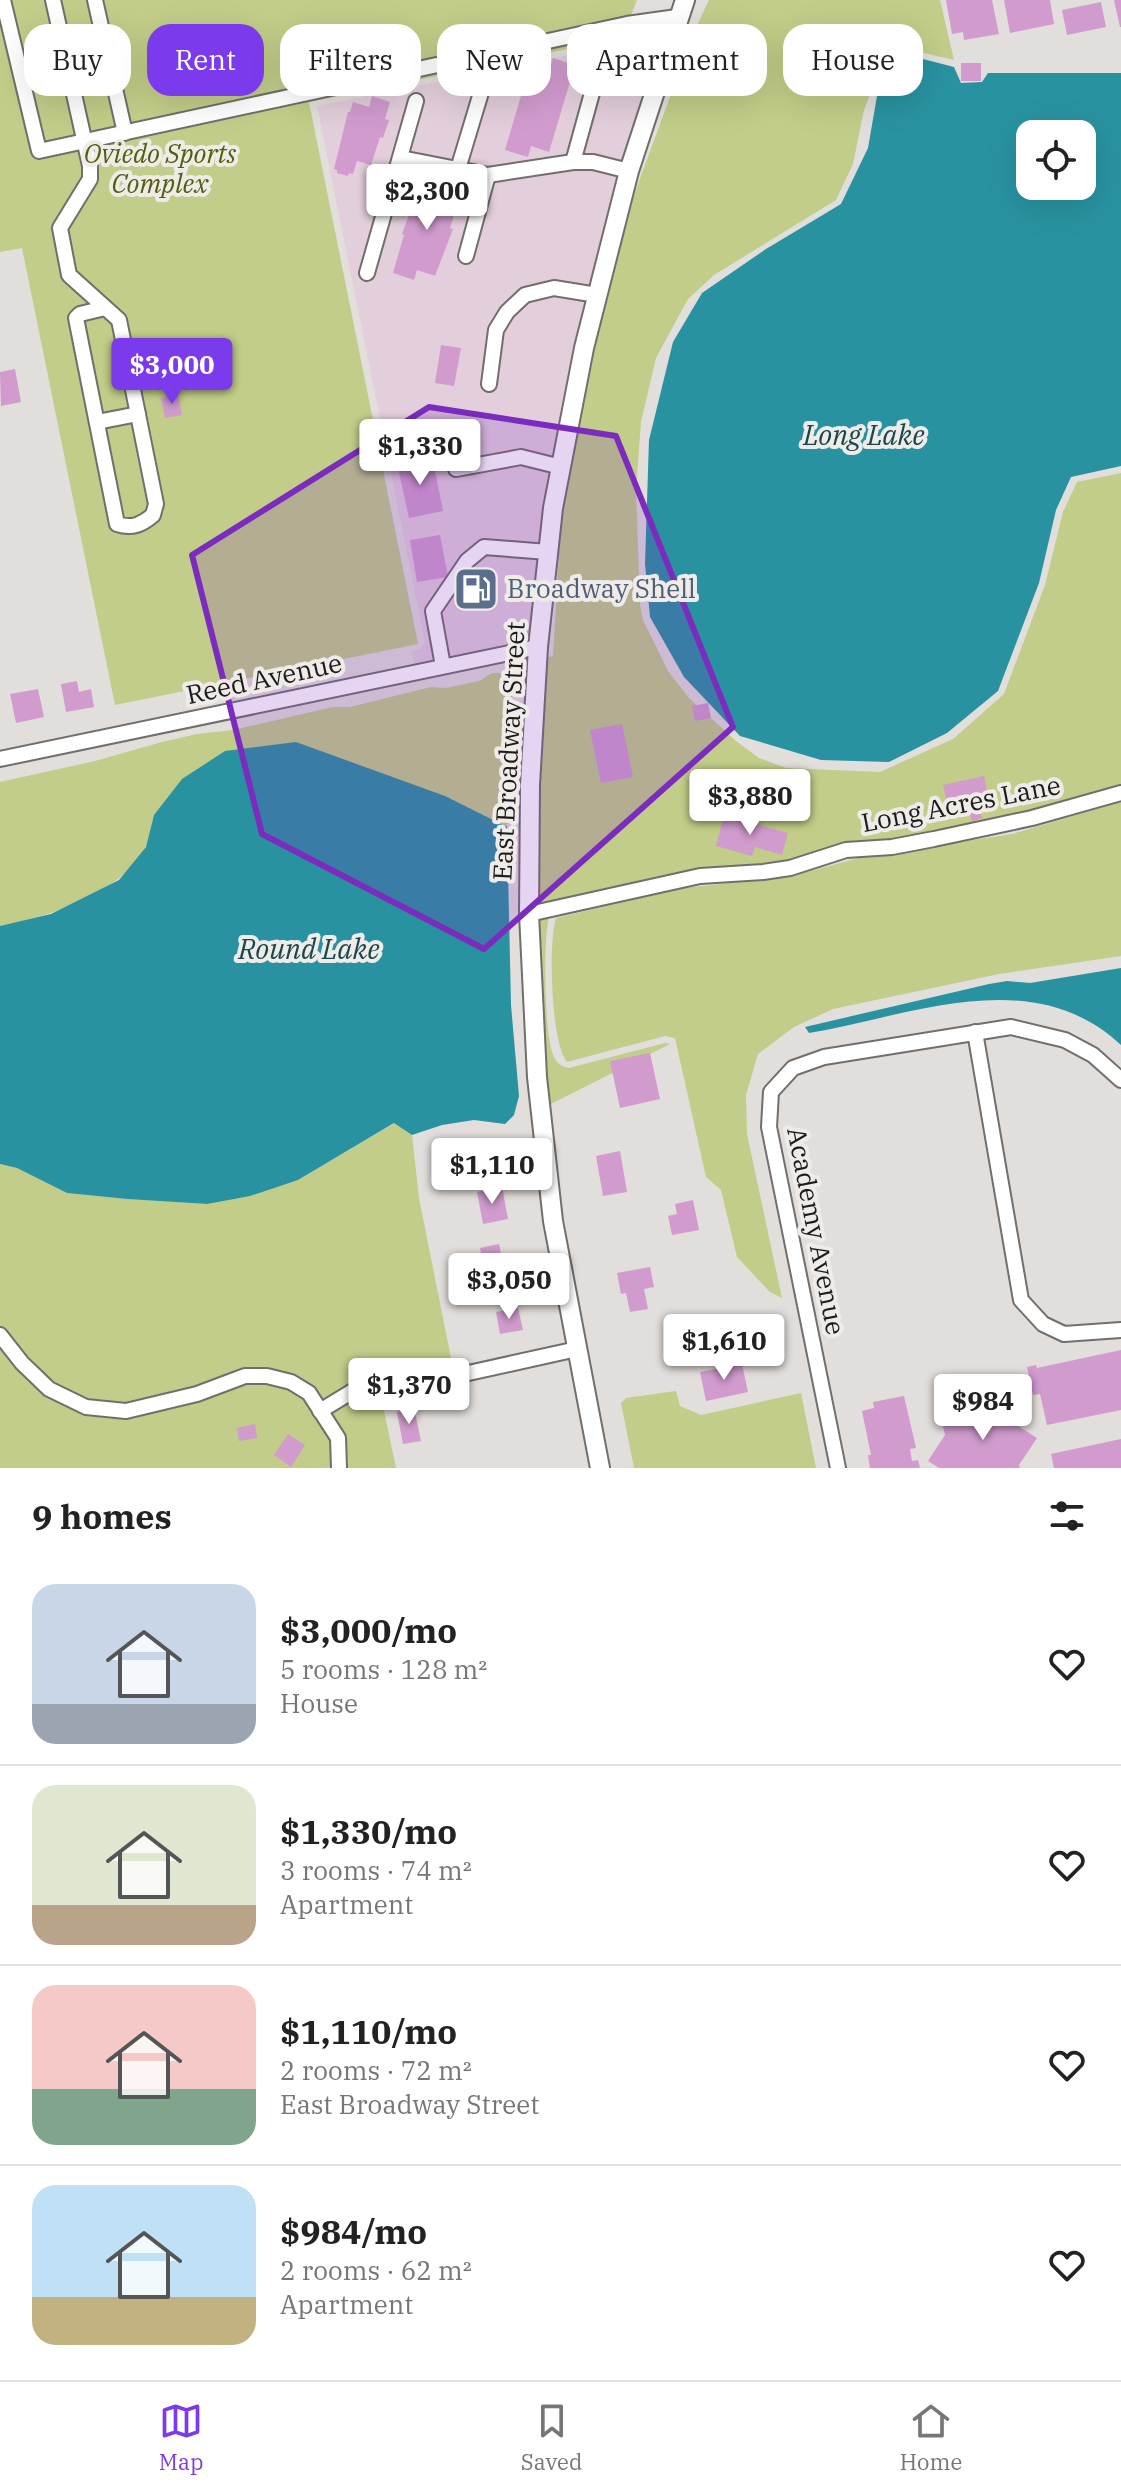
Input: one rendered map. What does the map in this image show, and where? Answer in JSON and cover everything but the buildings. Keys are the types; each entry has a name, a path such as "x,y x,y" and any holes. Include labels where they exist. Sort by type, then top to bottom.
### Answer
{"main road":[{"name":"East Broadway Street","path":"600,1468 553,1221 537,1077 529,914 530,785 538,647 548,552 584,348 629,171 681,9"}],"street":[{"path":"3,0 39,151 627,24 681,9"},
{"path":"53,0 90,166 90,179 60,228 69,275 119,320 156,504 153,515 141,525 127,527 117,524 76,318 80,314 105,308"},
{"path":"95,0 125,133"},
{"path":"458,169 480,96"},
{"path":"573,162 591,96"},
{"path":"367,273 416,101"},
{"path":"401,158 488,175 573,162 593,162 629,171"},
{"path":"466,256 488,175"},
{"path":"489,384 496,330 507,312 525,295 554,288 597,295"},
{"path":"97,422 138,414"},
{"path":"456,469 521,457 561,467"},
{"path":"443,666 433,611 467,561 484,547 548,552"},
{"name":"Reed Avenue","path":"0,759 538,647"},
{"name":"Long Acres Lane","path":"529,914 700,876 790,868 846,850 892,847 934,839 1032,818 1121,793"},
{"name":"Academy Avenue","path":"838,1468 769,1127 771,1092 793,1068 824,1057 1011,1027 1065,1040 1093,1055 1121,1080"},
{"path":"975,1032 1021,1300 1043,1324 1064,1334 1121,1330"},
{"path":"0,1335 49,1389 86,1407 126,1411 197,1394 245,1376 267,1376 291,1382 309,1393 338,1438 339,1468"},
{"path":"320,1411 366,1383 455,1376 577,1349"}],"highlighted area":[{"path":"429,407 616,436 733,727 484,949 262,834 192,555"}],"shaded area":[{"path":"567,55 567,96 644,96 621,169 530,641 414,665 412,651 421,649 425,642 317,106 366,96 421,96 421,85 437,82 437,96 551,96 551,59"}],"green space":[{"name":"Oviedo Sports Complex","path":"0,0 637,0 628,24 567,24 567,49 551,53 551,24 437,24 437,76 421,79 421,24 280,24 280,96 338,96 309,102 418,644 115,705 22,248 0,252"},
{"path":"709,0 940,0 954,60 923,53 923,24 783,24 783,96 869,96 853,164 836,200 714,275 688,299 656,358 641,422 636,489 640,605 643,620 668,671 689,698 759,758 786,768 880,772 953,739 1004,694 1045,585 1063,512 1077,482 1121,473 1121,786 1030,811 932,832 892,840 844,843 788,861 763,865 698,869 537,905 538,784 546,658 553,656 562,504 592,350 623,225 670,96 767,96 767,24 698,24"},
{"path":"492,673 510,678 512,685 507,827 484,818 154,815 146,846 121,877 61,909 0,926 0,782 197,734 233,730 333,707 350,707 431,687 446,688 479,681"},
{"path":"1121,802 1121,956 999,974 833,1009 794,1027 758,1054 746,1095 747,1134 782,1298 770,1292 737,1257 721,1190 706,1177 675,1038 665,1036 567,1062 557,1035 552,992 556,918 683,888 788,877 862,857 1012,834"},
{"path":"549,917 546,1010 551,1046 557,1062 569,1068 670,1044 549,1105 537,920"},
{"path":"395,1123 412,1135 419,1198 457,1388 384,1393 381,1396 396,1468 0,1468 0,1164 17,1168 67,1193 207,1204 298,1180"},
{"path":"676,1391 680,1406 701,1415 801,1393 816,1468 634,1468 621,1403 626,1398"}],"water":[{"name":"Long Lake","path":"923,59 954,67 961,83 982,82 988,73 1121,73 1121,466 1071,477 1056,510 1039,583 998,691 947,733 889,762 821,760 740,736 684,677 650,617 645,564 649,440 673,342 702,293 766,249 841,204 868,148 877,96 923,96"},
{"name":"Round Lake","path":"296,742 445,796 507,827 511,1005 519,1096 514,1115 505,1124 474,1120 442,1125 412,1135 394,1123 298,1180 250,1196 207,1204 67,1193 17,1168 0,1164 0,926 51,914 119,880 146,847 154,815 182,779 225,751"},
{"path":"1121,968 1121,1045 1086,1020 1049,1006 1010,1000 929,1007 809,1033 805,1027 989,984 1007,981 1030,983"}],"place":[{"name":"Broadway Shell","path":"476,589"}]}
